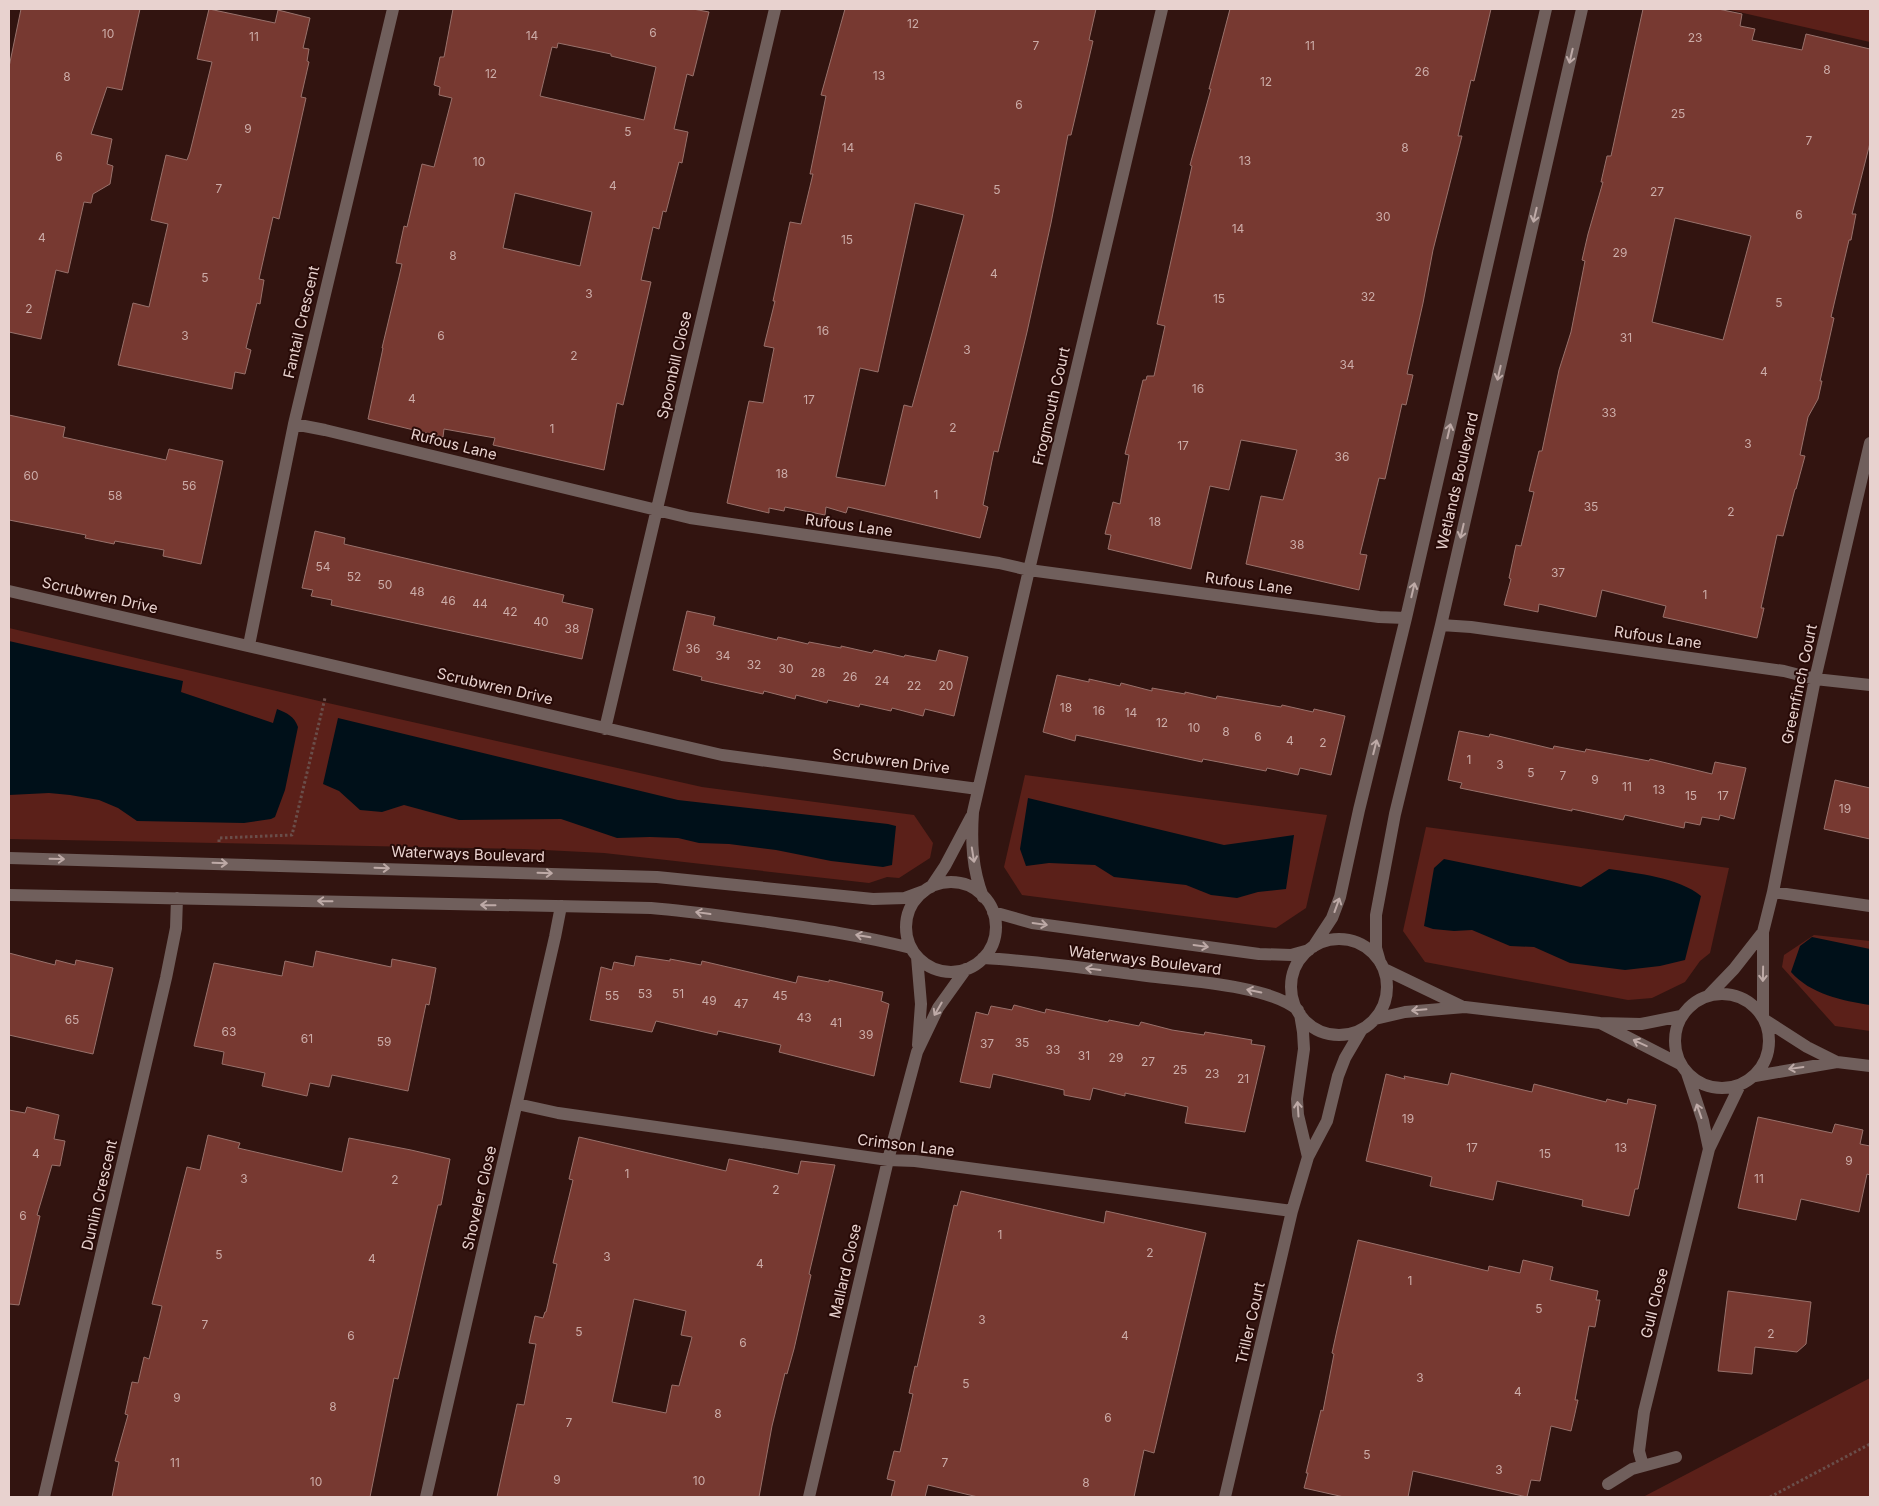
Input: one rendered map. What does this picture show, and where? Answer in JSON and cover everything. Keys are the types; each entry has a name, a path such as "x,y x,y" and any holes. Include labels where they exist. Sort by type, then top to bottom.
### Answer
{"street":[{"name":"Fantail Crescent","path":"249,645 294,424 393,9"},
{"name":"Spoonbill Close","path":"605,729 774,9"},
{"name":"Frogmouth Court","path":"983,897 976,874 971,843 973,812 1162,9"},
{"name":"Wetlands Boulevard","path":"1311,949 1332,918 1340,897 1546,9"},
{"name":"Wetlands Boulevard","path":"1382,965 1377,954 1376,940 1378,906 1395,814 1441,625 1582,9"},
{"name":"Rufous Lane","path":"294,424 690,518 999,563 1029,570 1379,617 1406,618"},
{"name":"Greenfinch Court","path":"1764,1018 1763,932 1773,892 1815,679 1870,444"},
{"name":"Scrubwren Drive","path":"9,591 722,755 978,789"},
{"name":"Rufous Lane","path":"1441,625 1471,627 1784,671 1815,679 1870,685"},
{"name":"Frogmouth Court","path":"928,889 945,866 973,812"},
{"name":"Waterways Boulevard","path":"9,858 657,877 873,899 905,898 928,889"},
{"path":"942,884 964,885 975,890 983,897 993,912 996,924 990,948 983,958 966,969 953,972 927,965 914,952 906,936 907,917 915,900 928,889 942,884"},
{"path":"1773,892 1870,906"},
{"path":"9,895 685,910 869,937 914,952"},
{"name":"Dunlin Crescent","path":"44,1497 166,978 176,928 177,898"},
{"name":"Shoveler Close","path":"426,1497 556,937 561,906"},
{"name":"Waterways Boulevard","path":"993,912 1032,923 1259,954 1292,955 1311,949"},
{"name":"Greenfinch Court","path":"1709,995 1734,969 1763,932"},
{"path":"1382,965 1387,984 1386,997 1382,1009 1375,1019 1362,1029 1345,1034 1329,1033 1310,1025 1299,1012 1292,995 1292,978 1298,962 1311,949 1327,940 1348,940 1366,947 1382,965 1465,1007"},
{"name":"Mallard Close","path":"809,1497 888,1160 917,1052 921,1004 914,952"},
{"name":"Waterways Boulevard","path":"983,958 1024,960 1235,988 1283,999 1299,1012"},
{"name":"Mallard Close","path":"917,1052 938,1008 966,969"},
{"path":"1683,1068 1675,1052 1674,1039 1676,1027 1681,1016 1693,1002 1709,995 1723,993 1737,996 1750,1002 1764,1018 1807,1047 1837,1062"},
{"path":"1375,1019 1405,1012 1465,1007 1600,1023 1641,1024 1681,1016"},
{"name":"Triller Court","path":"1299,1012 1304,1032 1304,1049 1297,1099 1298,1115 1308,1157"},
{"path":"1600,1023 1683,1068 1698,1082 1712,1087 1726,1088 1740,1085 1754,1076 1764,1063 1769,1050 1769,1034 1764,1018"},
{"name":"Triller Court","path":"1226,1497 1292,1211 1308,1157 1327,1121 1338,1076 1345,1058 1362,1029"},
{"path":"1754,1076 1837,1062 1870,1066"},
{"name":"Gull Close","path":"1683,1068 1703,1121 1709,1150"},
{"name":"Gull Close","path":"1643,1466 1639,1451 1644,1412 1709,1150 1740,1085"},
{"name":"Crimson Lane","path":"517,1104 558,1113 888,1160 915,1161 1292,1211"},
{"path":"1608,1484 1623,1473 1676,1457"}],"path":[{"path":"293,831 325,698"},
{"path":"1770,1497 1870,1444"}],"shaded area":[{"path":"1726,9 1870,9 1870,42"},
{"path":"9,628 319,701 702,787 914,815 933,843 930,858 899,878 887,877 869,883 604,853 524,849 9,839"},
{"path":"9,641 183,681 181,692 273,723 277,709 290,715 298,727 285,790 275,817 244,823 137,821 118,808 99,800 49,793 9,795"},
{"path":"338,718 678,800 896,826 892,865 883,867 831,861 776,850 729,844 699,843 678,838 617,838 561,819 459,820 404,805 382,812 360,810 339,791 323,784"},
{"path":"1025,775 1327,815 1306,908 1276,928 1022,895 1004,867"},
{"path":"1028,798 1224,845 1294,835 1286,889 1258,892 1237,898 1211,895 1186,885 1114,877 1095,865 1049,863 1026,866 1020,849"},
{"path":"1426,827 1729,868 1710,953 1700,961 1685,982 1652,998 1628,1000 1425,962 1403,931"},
{"path":"1444,859 1581,887 1609,869 1657,877 1682,885 1701,896 1685,960 1660,966 1625,970 1570,963 1534,947 1510,946 1472,930 1454,931 1424,926 1434,868"},
{"path":"1814,935 1870,941 1870,1031 1835,1026 1782,967 1784,955"},
{"path":"1812,937 1870,949 1870,1005 1838,999 1817,991 1799,980 1791,972 1800,946"},
{"path":"1870,1378 1870,1497 1643,1497"}],"building":[{"path":"21,9 140,9 122,90 107,87 91,134 112,139 107,164 113,166 110,184 93,194 91,203 84,202 68,273 56,270 41,339 9,332 9,67"},
{"path":"209,9 275,23 278,10 310,18 303,48 309,49 307,61 309,62 301,97 306,98 279,219 273,217 259,279 264,280 260,304 257,303 246,348 251,350 245,374 235,372 232,389 118,365 133,303 149,307 168,224 151,220 166,155 187,160 190,152 212,62 197,59"},
{"path":"453,9 693,9 709,12 693,76 687,74 674,129 688,132 682,163 679,162 666,212 663,211 659,229 653,227 641,280 651,282 623,405 617,403 604,470 493,445 495,438 444,429 443,437 368,419 382,348 402,264 396,263 404,226 407,227 422,164 434,167 452,98 439,95 440,87 434,85 440,57 444,57","holes":["558,43 611,54 611,56 656,67 644,120 540,96 552,47 557,48","515,193 592,212 580,266 503,248"]},
{"path":"845,9 1096,9 1089,40 1093,41 1071,135 1068,135 1027,332 998,452 994,451 983,505 988,507 980,538 848,507 846,513 826,507 825,515 785,507 784,511 769,508 769,513 727,503 749,401 763,403 774,348 764,346 775,301 773,301 790,222 801,224 813,174 810,174 826,96 821,95","holes":["915,203 964,215 912,407 904,405 885,486 836,477 860,368 878,372"]},
{"path":"1230,9 1491,9 1474,81 1471,80 1458,136 1462,136 1433,250 1407,374 1413,375 1406,405 1402,404 1385,479 1379,478 1360,554 1367,555 1359,590 1246,564 1261,496 1283,500 1297,450 1241,440 1229,490 1210,486 1191,569 1108,549 1111,535 1105,534 1113,502 1120,504 1129,455 1125,454 1143,380 1146,380 1147,376 1154,376 1165,326 1157,324 1192,166 1190,165"},
{"path":"1643,9 1718,9 1742,14 1740,26 1755,29 1752,40 1802,50 1806,34 1870,49 1870,143 1852,214 1856,214 1851,240 1849,240 1831,317 1834,318 1820,381 1822,381 1818,399 1808,417 1800,455 1805,456 1783,536 1777,535 1761,608 1764,608 1757,638 1663,617 1666,606 1602,590 1596,617 1539,604 1538,612 1504,605 1511,579 1509,578 1516,545 1521,546 1534,492 1529,491 1539,451 1542,451 1559,370 1571,332 1585,261 1582,260 1588,234 1603,182 1601,182 1607,156 1611,156","holes":["1675,218 1751,236 1723,340 1652,322"]},
{"path":"9,415 65,427 63,437 166,460 169,449 223,461 201,564 163,556 164,550 115,541 114,544 85,538 86,535 9,520"},
{"path":"315,531 345,538 344,544 564,595 562,602 593,609 582,659 331,605 332,600 311,596 313,590 302,588"},
{"path":"687,611 715,617 713,625 777,640 778,637 808,644 809,642 841,648 841,646 872,653 874,650 904,657 905,655 936,661 939,650 968,657 954,716 925,709 923,716 892,708 891,711 860,704 859,707 828,700 827,703 796,695 795,699 764,691 763,694 701,680 702,677 673,670"},
{"path":"1057,675 1089,682 1089,679 1120,686 1121,683 1152,691 1152,688 1185,694 1185,692 1216,699 1217,696 1281,707 1282,705 1313,712 1314,709 1345,716 1331,775 1300,768 1298,775 1267,768 1266,771 1203,759 1202,762 1076,735 1075,741 1043,732"},
{"path":"1459,731 1489,737 1490,734 1553,749 1554,746 1585,752 1586,749 1649,761 1650,759 1712,774 1715,762 1746,768 1734,819 1720,815 1719,820 1702,817 1700,825 1685,822 1684,828 1625,815 1623,820 1572,809 1572,811 1460,788 1462,783 1448,780"},
{"path":"1835,780 1870,788 1870,839 1824,829"},
{"path":"316,951 391,967 392,959 436,968 429,1005 426,1004 408,1091 332,1075 329,1087 310,1083 307,1096 262,1086 265,1073 222,1064 224,1052 194,1046 214,963 282,976 285,961 313,967"},
{"path":"9,953 55,965 56,960 75,965 76,960 113,968 93,1054 9,1035"},
{"path":"636,956 670,961 670,959 701,965 702,961 796,983 798,976 829,982 829,980 883,992 881,1001 889,1004 874,1076 779,1052 781,1045 718,1031 717,1035 656,1021 652,1032 590,1020 601,967 612,970 614,962 634,966"},
{"path":"1014,1005 1045,1013 1046,1009 1108,1022 1109,1020 1139,1026 1141,1022 1172,1030 1204,1035 1205,1032 1252,1040 1251,1044 1265,1046 1245,1132 1185,1123 1188,1107 1125,1093 1125,1096 1093,1088 1090,1100 1064,1095 1064,1090 993,1074 990,1088 960,1082 976,1012 988,1015 991,1006 1012,1010"},
{"path":"1451,1073 1532,1092 1534,1084 1606,1102 1607,1099 1627,1104 1628,1099 1656,1105 1638,1189 1635,1189 1629,1216 1582,1206 1583,1200 1497,1181 1493,1200 1430,1186 1432,1177 1366,1161 1386,1074 1405,1079 1404,1076 1448,1085"},
{"path":"27,1107 59,1115 54,1139 65,1141 60,1166 52,1165 37,1215 40,1216 19,1305 9,1304 9,1110 25,1113"},
{"path":"1758,1117 1832,1133 1835,1124 1863,1130 1860,1144 1870,1146 1870,1175 1867,1174 1859,1212 1801,1199 1796,1220 1738,1208"},
{"path":"208,1135 240,1143 238,1148 342,1172 349,1138 450,1159 441,1205 438,1205 398,1379 394,1378 370,1497 112,1497 119,1462 115,1461 128,1415 125,1414 132,1382 138,1383 144,1357 149,1359 162,1306 152,1304 187,1167 200,1170"},
{"path":"579,1137 726,1171 729,1159 798,1174 801,1161 835,1165 809,1274 811,1275 794,1349 787,1374 785,1373 772,1426 759,1497 497,1497 517,1404 524,1405 536,1344 529,1343 535,1316 543,1318 546,1312 557,1264 553,1263 573,1180 569,1179","holes":["634,1299 686,1311 681,1335 692,1337 679,1386 672,1385 666,1413 612,1402"]},
{"path":"961,1191 1104,1223 1106,1211 1206,1233 1154,1453 1144,1450 1134,1497 978,1497 928,1485 925,1497 891,1497 895,1481 887,1479 894,1451 900,1452 913,1394 909,1393 915,1366 917,1367 954,1205 957,1206"},
{"path":"1358,1240 1488,1271 1489,1266 1520,1273 1523,1260 1553,1267 1550,1280 1598,1291 1596,1300 1600,1300 1595,1327 1589,1326 1575,1400 1578,1400 1571,1431 1551,1426 1540,1481 1531,1480 1527,1497 1413,1471 1408,1497 1344,1497 1304,1488 1321,1410 1323,1411 1334,1354 1332,1353"},
{"path":"1728,1291 1811,1302 1806,1344 1797,1352 1755,1347 1752,1374 1718,1371"}]}
